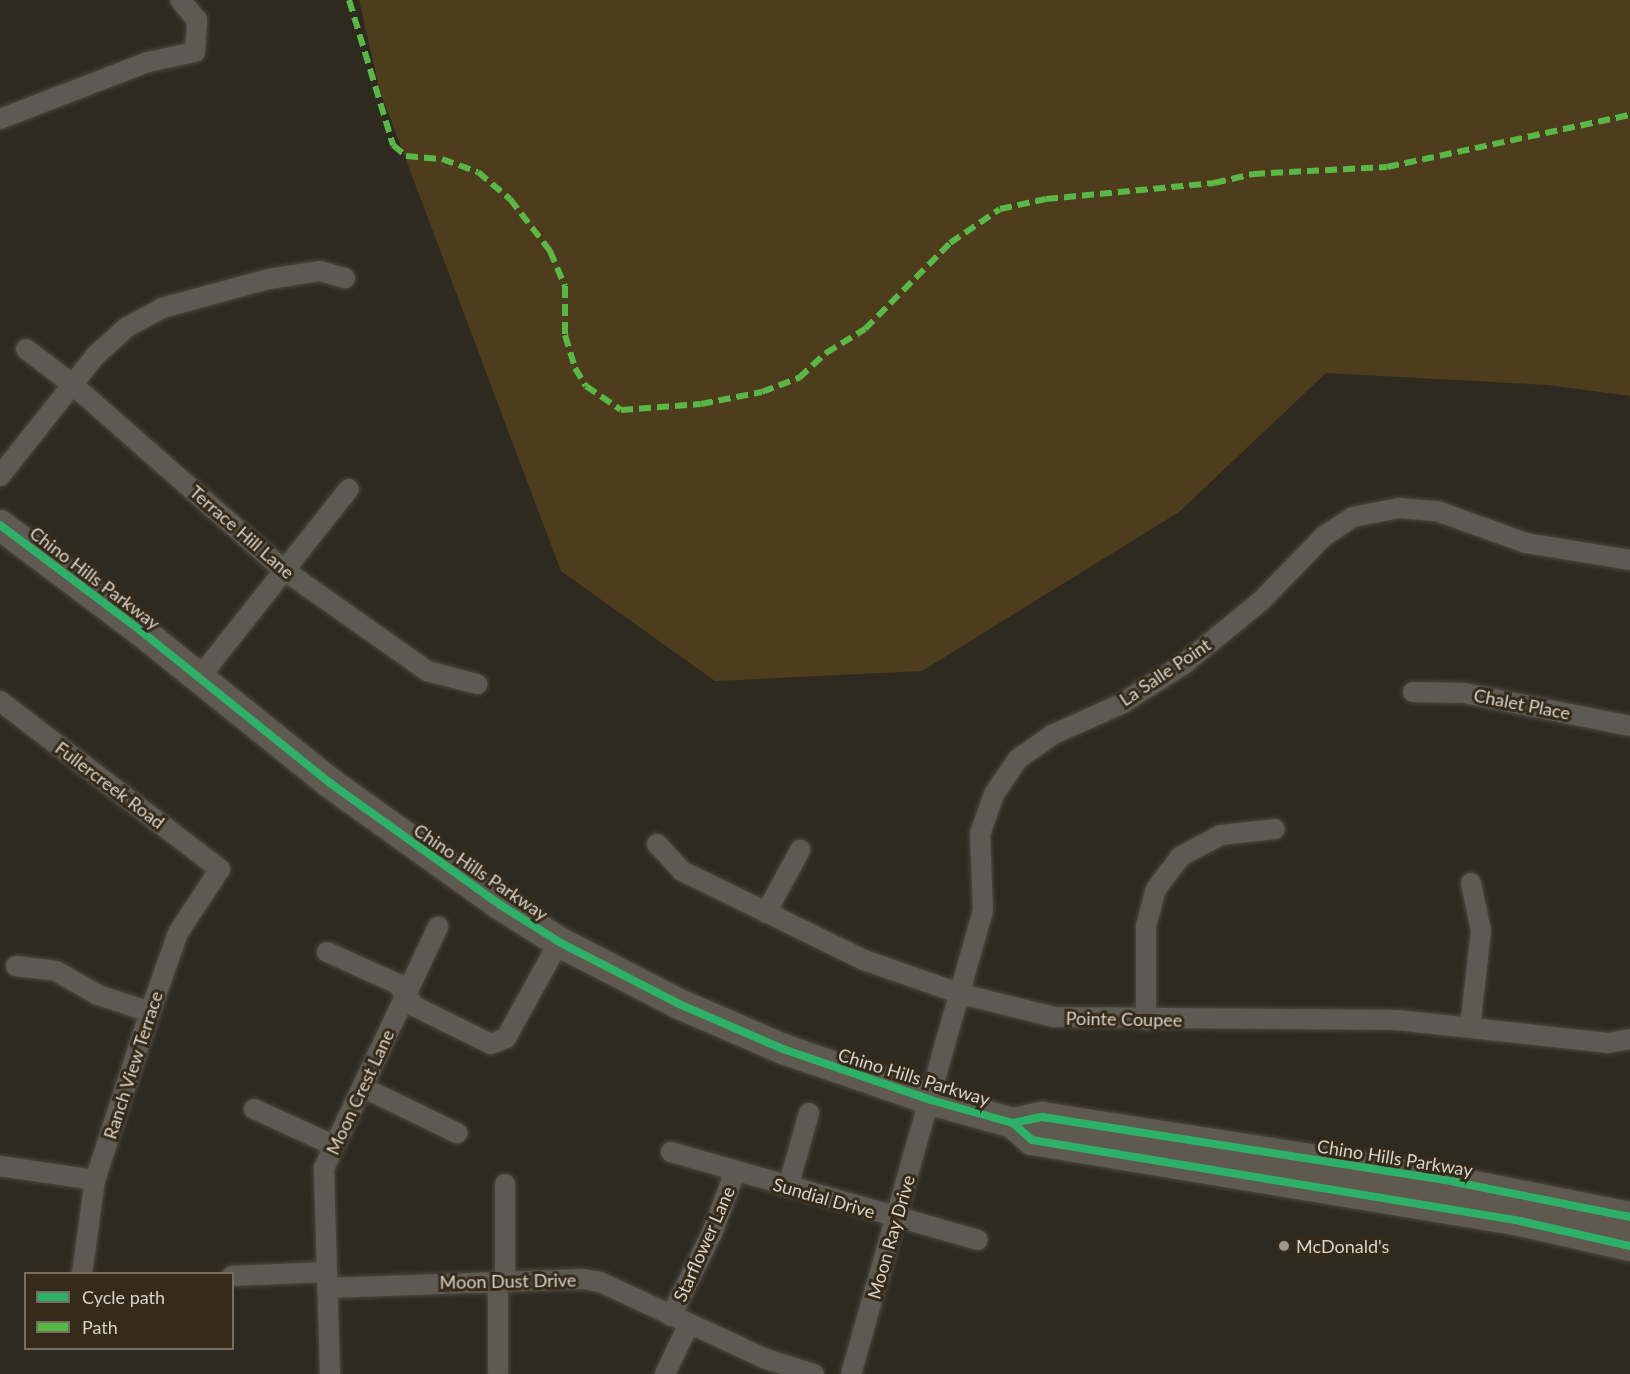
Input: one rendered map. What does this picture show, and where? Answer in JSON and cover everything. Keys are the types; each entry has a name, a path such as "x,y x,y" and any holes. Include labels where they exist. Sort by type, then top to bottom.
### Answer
{"main road":[{"name":"Chino Hills Parkway","path":"0,525 384,824 559,942 679,1004 783,1049 930,1100 1013,1123 1032,1140 1520,1221 1630,1246"},
{"name":"Chino Hills Parkway","path":"1013,1123 1042,1117 1455,1182 1630,1217"}],"street":[{"path":"0,119 148,62 195,52 197,20 180,0"},
{"path":"0,476 72,384 127,327 162,308 269,279 320,271 345,278"},
{"name":"Terrace Hill Lane","path":"26,349 72,384 284,570 427,671 477,684"},
{"path":"199,678 349,489"},
{"name":"La Salle Point","path":"930,1100 983,911 980,834 994,794 1018,759 1052,735 1121,704 1184,664 1262,601 1324,536 1353,517 1399,508 1437,511 1526,543 1630,560"},
{"name":"Chalet Place","path":"1413,692 1464,693 1630,726"},
{"name":"Fullercreek Road","path":"0,701 220,869"},
{"path":"1146,1020 1146,926 1156,890 1181,856 1221,835 1275,829"},
{"name":"Pointe Coupee","path":"657,844 682,871 864,960 961,994 1054,1017 1146,1020 1397,1020 1608,1043 1630,1040"},
{"path":"766,913 800,850"},
{"name":"Ranch View Terrace","path":"82,1272 95,1180 150,1012 178,933 220,869"},
{"path":"1470,1027 1481,931 1471,883"},
{"name":"Moon Crest Lane","path":"330,1374 322,1183 333,1145 438,927"},
{"path":"327,952 398,984 405,996 424,1011 491,1044 500,1043 559,942"},
{"path":"16,966 56,970 98,995 150,1012"},
{"path":"362,1087 457,1133"},
{"name":"Moon Ray Drive","path":"851,1374 930,1100"},
{"path":"254,1109 333,1145"},
{"path":"788,1187 809,1113"},
{"name":"Sundial Drive","path":"671,1152 978,1240"},
{"path":"0,1166 95,1180"},
{"name":"Starflower Lane","path":"666,1374 680,1320 735,1172"},
{"path":"498,1372 505,1184"},
{"name":"Moon Dust Drive","path":"234,1276 327,1280 502,1282 583,1279 600,1282 766,1359 814,1374"}],"shaded area":[{"path":"359,0 1630,0 1630,396 1548,385 1326,373 1179,512 922,671 715,681 561,571 380,91"}],"marked path":[{"path":"349,0 393,145 406,156 442,159 478,172 510,199 550,251 565,286 565,335 575,368 586,386 621,410 701,404 762,392 799,378 826,353 865,329 950,243 1000,209 1046,199 1214,183 1253,174 1387,167 1630,115"}],"cycle path":[{"path":"0,525 141,631 330,783 499,904 559,942 679,1004 783,1049 931,1100 1013,1123 1042,1117 1455,1182 1630,1217"},
{"path":"1013,1123 1032,1140 1520,1221 1630,1246"}],"place":[{"name":"McDonald's","path":"1284,1246"}]}
